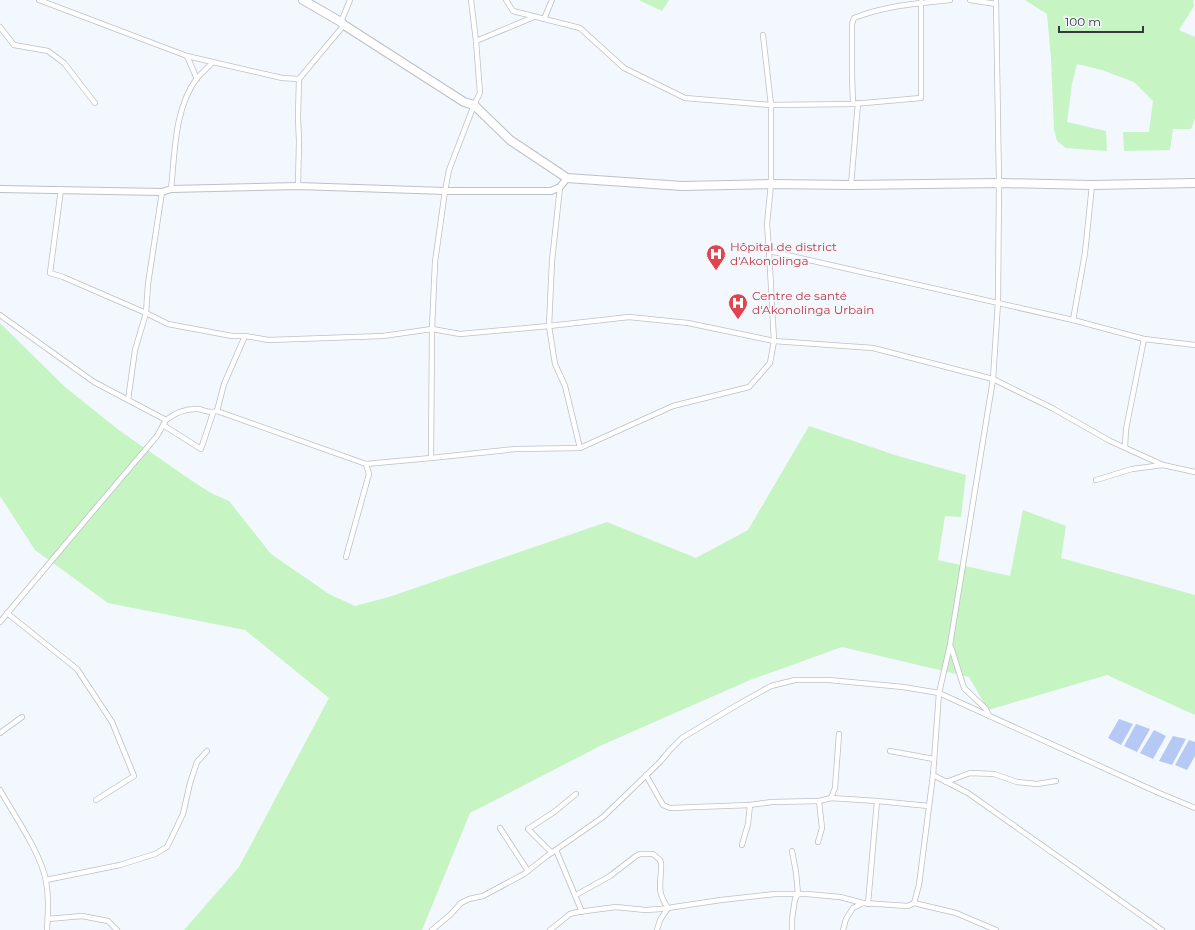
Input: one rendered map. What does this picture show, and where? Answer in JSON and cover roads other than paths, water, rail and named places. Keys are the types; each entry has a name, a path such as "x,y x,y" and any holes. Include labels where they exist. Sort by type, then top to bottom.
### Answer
{"main road":[{"path":"303,0 464,102 474,105 510,140 567,178 682,186 771,184 1092,185 1195,183"}],"street":[{"path":"40,0 187,56 282,78 299,79"},
{"path":"298,186 299,79 342,24 350,0"},
{"path":"431,458 432,329 435,262 449,170 480,93 471,0"},
{"path":"506,0 513,11 580,28 624,68 685,98 771,105 855,104 921,98 925,2"},
{"path":"544,19 552,0"},
{"path":"851,185 855,104 852,75 852,24 854,18 868,12 925,2 950,0"},
{"path":"914,903 919,885 933,775 939,693 950,645 993,379 998,302 999,184 996,2 970,0"},
{"path":"476,41 534,17"},
{"path":"0,27 14,45 48,51 64,63 95,103"},
{"path":"0,622 157,436 164,422 177,411 197,409 215,412 366,464 516,449 580,448 673,406 749,387 770,363 774,341 770,251 767,224 771,184 771,105 763,35"},
{"path":"187,56 197,79"},
{"path":"171,189 177,134 184,102 197,79 212,62"},
{"path":"0,189 162,192 171,189 298,186 445,191 551,191 560,187 567,178"},
{"path":"1073,320 1085,253 1092,185"},
{"path":"560,187 552,261 549,326 555,364 565,386 580,448"},
{"path":"61,189 50,272 168,324 232,336 245,336 269,340 375,337 432,329 460,334 629,317 688,323 774,341 873,348 993,379 1052,408 1110,441 1163,465 1195,472"},
{"path":"128,400 135,350 146,313 148,284 162,192"},
{"path":"770,251 998,302 1144,339 1195,345"},
{"path":"0,315 94,382 128,400 164,422 201,449 224,384 245,336"},
{"path":"1125,447 1126,429 1144,339"},
{"path":"346,557 369,474 366,464"},
{"path":"1096,480 1132,468 1163,465"},
{"path":"7,614 77,669 112,722 134,776 96,800"},
{"path":"950,645 964,688 986,709 989,716"},
{"path":"432,930 450,915 461,903 469,899 483,896 528,871 603,817 660,762 682,738 771,686 795,680 829,680 903,687 939,693 1195,808"},
{"path":"0,733 22,717"},
{"path":"831,798 835,788 839,734"},
{"path":"46,880 120,866 155,854 167,848 184,814 190,783 197,762 207,751"},
{"path":"890,751 934,759"},
{"path":"946,782 970,772 994,774 1017,782 1037,784 1056,781"},
{"path":"646,775 663,805 670,808 818,801 831,798 877,800 929,806"},
{"path":"933,775 968,793 1162,930"},
{"path":"0,790 36,854 46,880 49,908 47,930"},
{"path":"576,794 528,830 554,851 576,895 582,912"},
{"path":"865,903 877,800"},
{"path":"818,801 822,828 818,842"},
{"path":"742,845 748,824 750,805"},
{"path":"500,828 528,871"},
{"path":"792,851 798,894 795,899 792,930"},
{"path":"576,895 610,876 636,856 640,854 653,854 660,860 661,863 660,892 662,900 668,908"},
{"path":"550,930 570,914 616,907 645,910 736,898 775,894 798,894 840,897 865,903 908,906 914,903 956,914 996,930"},
{"path":"843,930 846,919 853,908 865,903"},
{"path":"657,930 660,920 668,908"},
{"path":"48,919 82,916 108,921 117,930"}],"water":[{"path":"1119,719 1133,724 1121,745 1108,738"},
{"path":"1136,724 1150,729 1137,752 1124,746"},
{"path":"1154,730 1166,736 1153,759 1140,753"},
{"path":"1173,736 1186,739 1172,765 1159,761"},
{"path":"1189,740 1195,742 1195,756 1187,770 1175,765"}],"place":[{"name":"Hôpital de district d'Akonolinga","path":"716,271"},
{"name":"Centre de santé d'Akonolinga Urbain","path":"738,320"}]}
